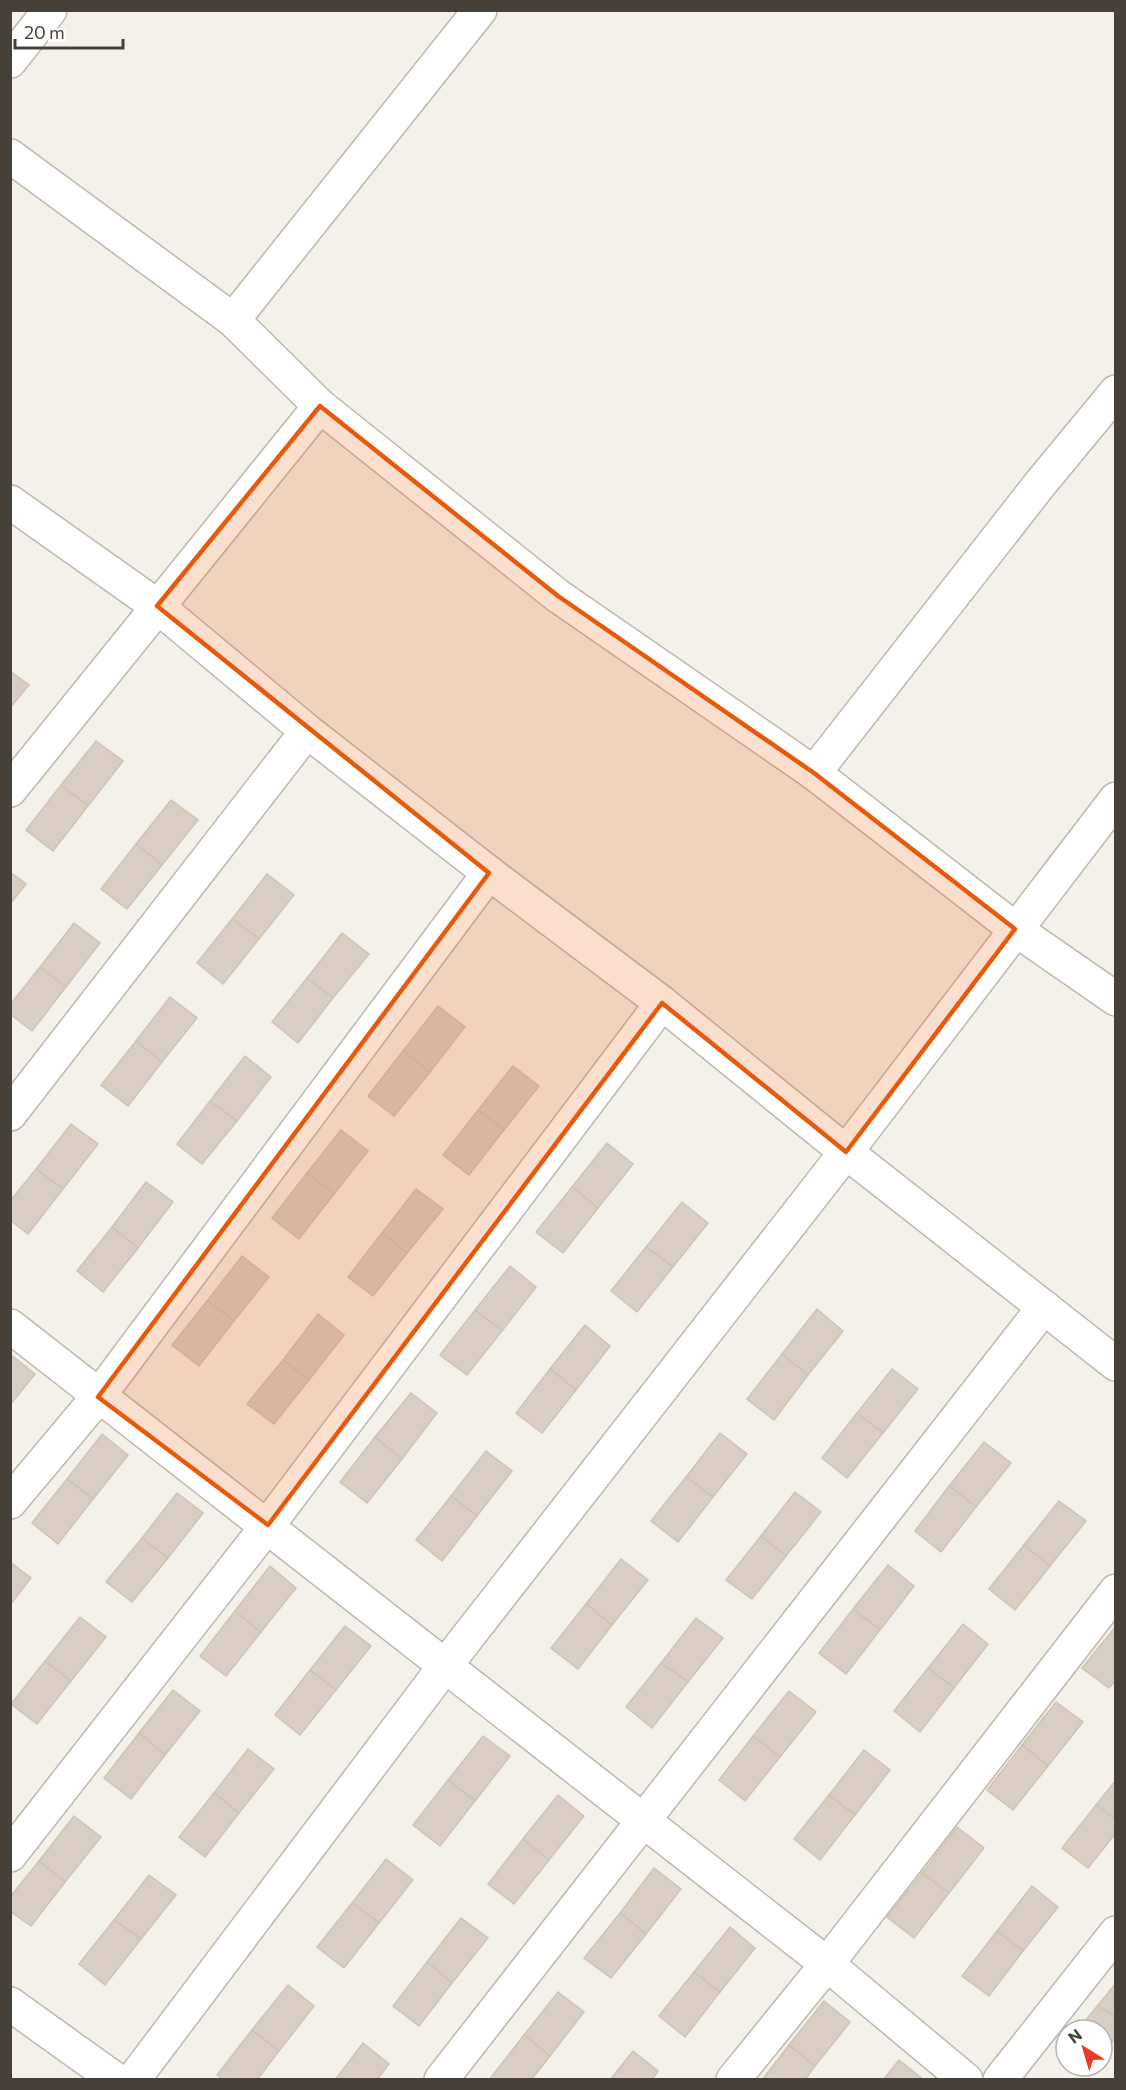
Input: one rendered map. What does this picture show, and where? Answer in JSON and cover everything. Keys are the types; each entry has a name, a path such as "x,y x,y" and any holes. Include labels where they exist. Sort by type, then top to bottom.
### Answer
{"street":[{"path":"10,61 50,10"},
{"path":"233,320 480,10"},
{"path":"10,156 233,320 320,406 558,596 814,773 1015,929 1116,999"},
{"path":"814,773 1040,483 1116,392"},
{"path":"10,790 320,406"},
{"path":"10,502 157,606 307,731 489,873 662,1003 846,1152 1116,1364"},
{"path":"10,1114 307,731"},
{"path":"133,2079 444,1665 846,1152 1116,799"},
{"path":"10,1502 98,1397 489,873"},
{"path":"10,1856 267,1525 662,1003"},
{"path":"441,2079 1044,1307"},
{"path":"10,1326 827,1964 966,2079"},
{"path":"733,2079 827,1964 1116,1591"},
{"path":"1000,2079 1116,1933"},
{"path":"10,2004 116,2079"}],"highlighted area":[{"path":"320,406 558,596 814,773 1015,929 846,1152 662,1003 268,1525 98,1397 489,873 157,606"}],"building":[{"path":"10,671 29,685 10,708"},
{"path":"96,741 123,761 88,806 61,785"},
{"path":"61,785 88,806 53,851 26,830"},
{"path":"171,800 198,820 162,865 136,844"},
{"path":"136,844 162,865 127,909 101,889"},
{"path":"10,872 26,884 10,904"},
{"path":"267,874 294,895 259,939 232,919"},
{"path":"232,919 259,939 223,984 197,963"},
{"path":"74,923 100,943 66,987 40,967"},
{"path":"342,933 369,954 333,998 307,978"},
{"path":"40,967 66,987 32,1031 10,1014 10,1005"},
{"path":"307,978 333,998 298,1043 272,1022"},
{"path":"170,997 197,1018 162,1062 136,1041"},
{"path":"438,1006 465,1027 430,1072 403,1051"},
{"path":"136,1041 162,1062 128,1106 101,1085"},
{"path":"403,1051 430,1072 394,1116 368,1096"},
{"path":"245,1056 271,1077 237,1121 210,1101"},
{"path":"513,1066 539,1086 504,1130 478,1110"},
{"path":"210,1101 237,1121 202,1164 177,1144"},
{"path":"478,1110 504,1130 469,1175 443,1155"},
{"path":"71,1124 98,1144 63,1189 36,1169"},
{"path":"341,1130 368,1151 334,1194 307,1173"},
{"path":"607,1143 633,1164 598,1208 572,1187"},
{"path":"36,1169 63,1189 28,1234 10,1220 10,1201"},
{"path":"307,1173 334,1194 299,1239 272,1218"},
{"path":"146,1182 173,1202 138,1248 112,1227"},
{"path":"572,1187 598,1208 563,1253 536,1232"},
{"path":"416,1189 443,1209 407,1253 382,1233"},
{"path":"682,1202 708,1223 673,1267 646,1247"},
{"path":"112,1227 138,1248 103,1292 77,1271"},
{"path":"382,1233 407,1253 373,1296 348,1277"},
{"path":"646,1247 673,1267 637,1312 611,1291"},
{"path":"242,1256 269,1277 234,1321 207,1301"},
{"path":"510,1266 536,1287 502,1331 475,1310"},
{"path":"207,1301 234,1321 199,1366 172,1345"},
{"path":"817,1309 843,1331 808,1375 782,1354"},
{"path":"475,1310 502,1331 467,1375 440,1355"},
{"path":"318,1314 344,1335 309,1380 283,1360"},
{"path":"585,1325 610,1346 576,1390 550,1369"},
{"path":"10,1354 35,1374 10,1405"},
{"path":"782,1354 808,1375 774,1420 747,1399"},
{"path":"283,1360 309,1380 274,1424 247,1404"},
{"path":"550,1369 576,1390 542,1433 516,1413"},
{"path":"892,1369 918,1389 883,1433 857,1413"},
{"path":"411,1393 437,1413 402,1459 375,1437"},
{"path":"857,1413 883,1433 847,1478 822,1458"},
{"path":"720,1433 747,1454 713,1497 686,1477"},
{"path":"102,1434 128,1455 93,1499 67,1479"},
{"path":"375,1437 402,1459 367,1503 340,1482"},
{"path":"984,1442 1011,1463 976,1507 949,1486"},
{"path":"486,1451 512,1471 477,1516 451,1496"},
{"path":"686,1477 713,1497 678,1542 651,1521"},
{"path":"67,1479 93,1499 58,1544 32,1523"},
{"path":"949,1486 976,1507 941,1552 915,1531"},
{"path":"795,1492 821,1512 786,1556 761,1536"},
{"path":"177,1493 203,1513 168,1558 142,1538"},
{"path":"451,1496 477,1516 442,1561 416,1540"},
{"path":"1059,1501 1086,1521 1050,1566 1024,1545"},
{"path":"761,1536 786,1556 752,1599 726,1580"},
{"path":"142,1538 168,1558 132,1602 106,1582"},
{"path":"1024,1545 1050,1566 1015,1610 989,1589"},
{"path":"621,1559 648,1580 612,1625 586,1604"},
{"path":"10,1562 31,1578 10,1605"},
{"path":"888,1565 914,1586 880,1630 853,1609"},
{"path":"270,1566 296,1588 261,1632 235,1611"},
{"path":"586,1604 612,1625 578,1669 551,1648"},
{"path":"853,1609 880,1630 846,1674 819,1653"},
{"path":"235,1611 261,1632 226,1676 200,1656"},
{"path":"80,1617 106,1637 71,1681 45,1661"},
{"path":"696,1618 723,1638 688,1682 661,1663"},
{"path":"963,1624 988,1644 954,1688 928,1668"},
{"path":"345,1626 371,1646 336,1690 310,1670"},
{"path":"1116,1626 1116,1680 1109,1688 1082,1668"},
{"path":"45,1661 71,1681 37,1724 11,1704"},
{"path":"661,1663 688,1682 652,1728 626,1707"},
{"path":"928,1668 954,1688 920,1732 894,1711"},
{"path":"310,1670 336,1690 300,1735 275,1715"},
{"path":"173,1690 200,1711 165,1755 139,1733"},
{"path":"789,1691 816,1712 780,1757 753,1736"},
{"path":"1056,1702 1083,1722 1048,1766 1022,1745"},
{"path":"139,1733 165,1755 131,1799 104,1778"},
{"path":"483,1736 510,1756 475,1801 448,1780"},
{"path":"753,1736 780,1757 745,1801 719,1780"},
{"path":"1022,1745 1048,1766 1013,1810 987,1790"},
{"path":"248,1749 274,1769 239,1813 214,1793"},
{"path":"864,1750 890,1770 855,1815 829,1795"},
{"path":"448,1780 475,1801 440,1846 413,1825"},
{"path":"1116,1780 1116,1820 1096,1805"},
{"path":"214,1793 239,1813 205,1857 179,1837"},
{"path":"558,1795 584,1816 549,1860 523,1839"},
{"path":"829,1795 855,1815 820,1860 794,1839"},
{"path":"1096,1805 1116,1820 1116,1833 1088,1868 1062,1848"},
{"path":"74,1816 101,1837 65,1882 39,1861"},
{"path":"957,1827 984,1848 949,1893 922,1873"},
{"path":"523,1839 549,1860 514,1904 488,1884"},
{"path":"386,1859 413,1880 379,1923 352,1903"},
{"path":"39,1861 65,1882 31,1926 10,1911 10,1897"},
{"path":"654,1868 681,1889 646,1934 620,1913"},
{"path":"922,1873 949,1893 914,1938 887,1917"},
{"path":"149,1875 176,1895 141,1939 114,1920"},
{"path":"1032,1886 1058,1907 1023,1951 997,1931"},
{"path":"352,1903 379,1923 344,1968 317,1947"},
{"path":"620,1913 646,1934 611,1978 584,1958"},
{"path":"461,1918 488,1938 452,1983 427,1962"},
{"path":"114,1920 141,1939 105,1985 79,1964"},
{"path":"730,1927 755,1948 720,1992 694,1972"},
{"path":"997,1931 1023,1951 989,1996 962,1976"},
{"path":"427,1962 452,1983 419,2026 393,2006"},
{"path":"694,1972 720,1992 685,2037 659,2016"},
{"path":"1116,1983 1116,2018 1098,2005"},
{"path":"288,1985 314,2006 279,2051 252,2030"},
{"path":"558,1992 584,2012 550,2056 524,2035"},
{"path":"824,2001 850,2022 815,2066 789,2045"},
{"path":"1098,2005 1116,2018 1116,2037 1114,2040 1114,2018 1088,2018"},
{"path":"252,2030 279,2051 257,2080 223,2080 217,2075"},
{"path":"524,2035 550,2056 531,2080 489,2080"},
{"path":"363,2043 389,2064 377,2080 335,2080"},
{"path":"789,2045 815,2066 805,2080 762,2080"},
{"path":"633,2051 658,2071 652,2080 610,2080"},
{"path":"899,2060 924,2080 883,2080"}]}
